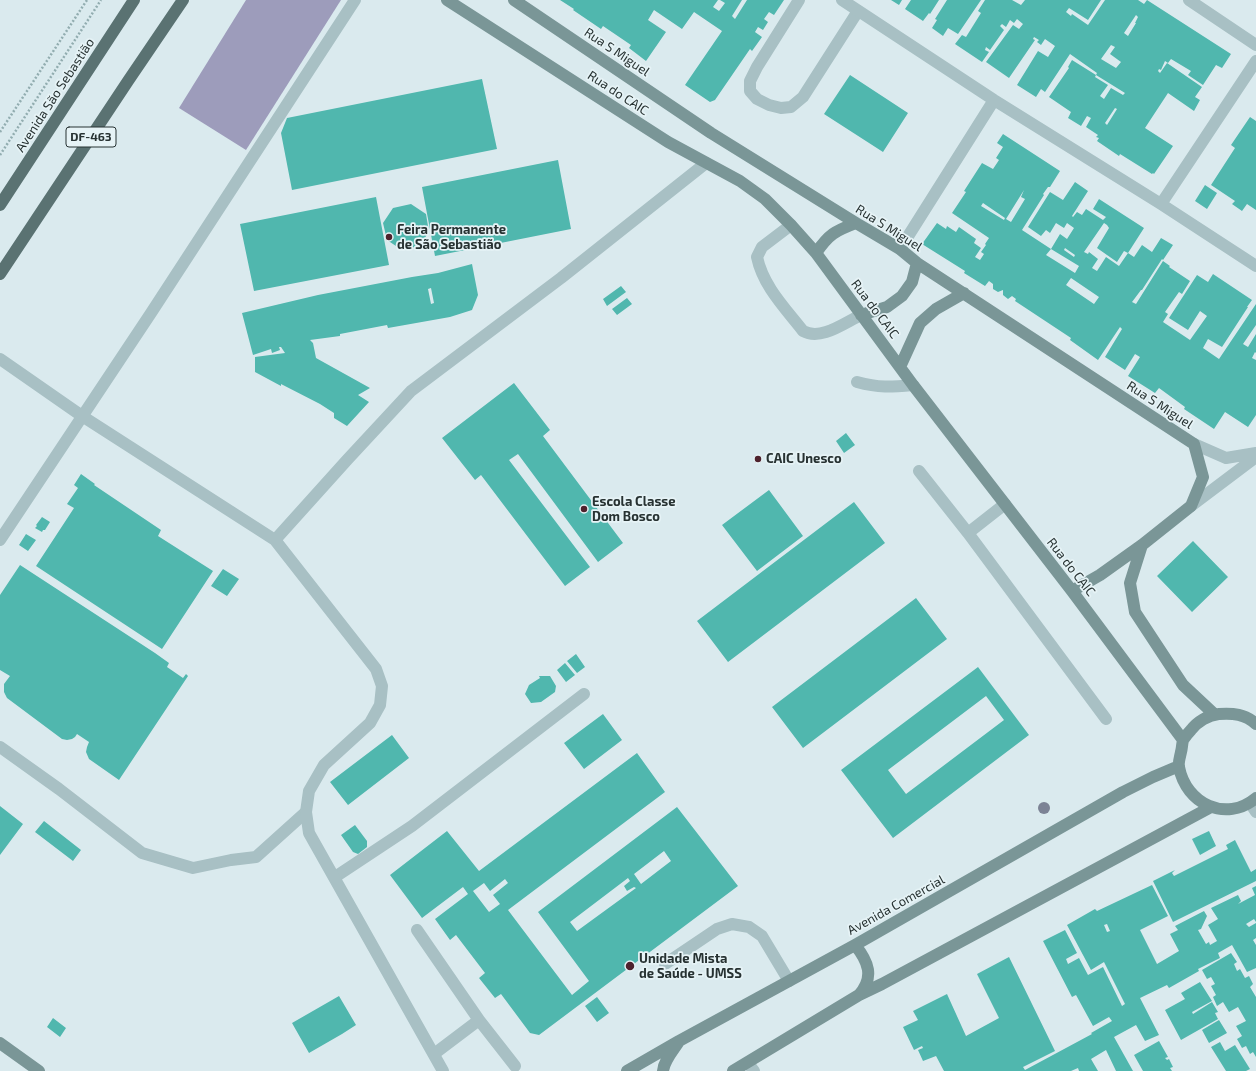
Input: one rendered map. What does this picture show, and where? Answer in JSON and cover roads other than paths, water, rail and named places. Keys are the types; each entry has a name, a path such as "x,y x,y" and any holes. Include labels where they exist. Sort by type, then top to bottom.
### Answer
{"main road":[{"name":"Avenida São Sebastião","path":"0,206 134,0"},
{"name":"DF-463","path":"0,274 128,80 183,0"}],"street":[{"path":"0,540 151,312 354,0"},
{"name":"Rua do CAIC","path":"447,0 668,142 740,181 765,199 791,225 816,253 913,385 1072,591 1183,740"},
{"name":"Rua S Miguel","path":"514,0 711,133 856,224 900,249 917,263 1194,444 1226,458 1256,453"},
{"path":"799,0 757,67 750,81 750,91 757,99 769,105 781,108 791,107 803,97 858,11"},
{"path":"842,0 994,100 1161,204 1256,266"},
{"path":"1189,0 1256,45"},
{"path":"1161,204 1256,61"},
{"path":"900,249 994,100"},
{"path":"275,540 411,391 561,278 706,163"},
{"path":"816,253 825,240 839,229 856,224"},
{"path":"791,225 762,247 757,257 759,268 767,284 803,331 810,334 820,334 861,315 887,307 902,296 912,282 917,263"},
{"path":"900,367 920,323 936,309 964,293"},
{"path":"0,359 82,416 275,540 376,668 382,686 380,705 370,723 324,765 309,791 306,812 309,833 443,1071"},
{"path":"857,382 873,386 890,387 913,385"},
{"path":"1191,506 1203,476 1194,444"},
{"path":"1072,591 1100,575 1142,545 1256,457"},
{"path":"919,471 968,533 1106,719"},
{"path":"968,533 1004,504"},
{"path":"1142,545 1130,582 1135,612 1183,685 1214,714"},
{"path":"335,877 412,826 584,694"},
{"path":"1254,721 1233,713 1214,714 1196,724 1183,740 1179,766 1184,784 1195,798 1211,807 1224,810 1254,804"},
{"path":"0,747 59,789 142,853 193,868 231,860 256,857 306,812"},
{"name":"Avenida Comercial","path":"627,1071 855,945 1123,792 1179,766"},
{"path":"733,1071 751,1067 860,994 882,984 1211,807"},
{"path":"665,964 717,929 732,924 749,927 762,936 789,981"},
{"path":"417,930 479,1020 515,1066"},
{"path":"855,945 863,954 869,972 866,986 860,994"},
{"path":"434,1054 479,1020"},
{"path":"663,1071 668,1058 679,1041"},
{"path":"0,1043 39,1071"}],"place":[{"name":"Feira Permanente de São Sebastião","path":"389,237"},
{"name":"CAIC Unesco","path":"758,459"},
{"name":"Escola Classe Dom Bosco","path":"584,509"},
{"name":"Unidade Mista de Saúde - UMSS","path":"630,966"}]}
